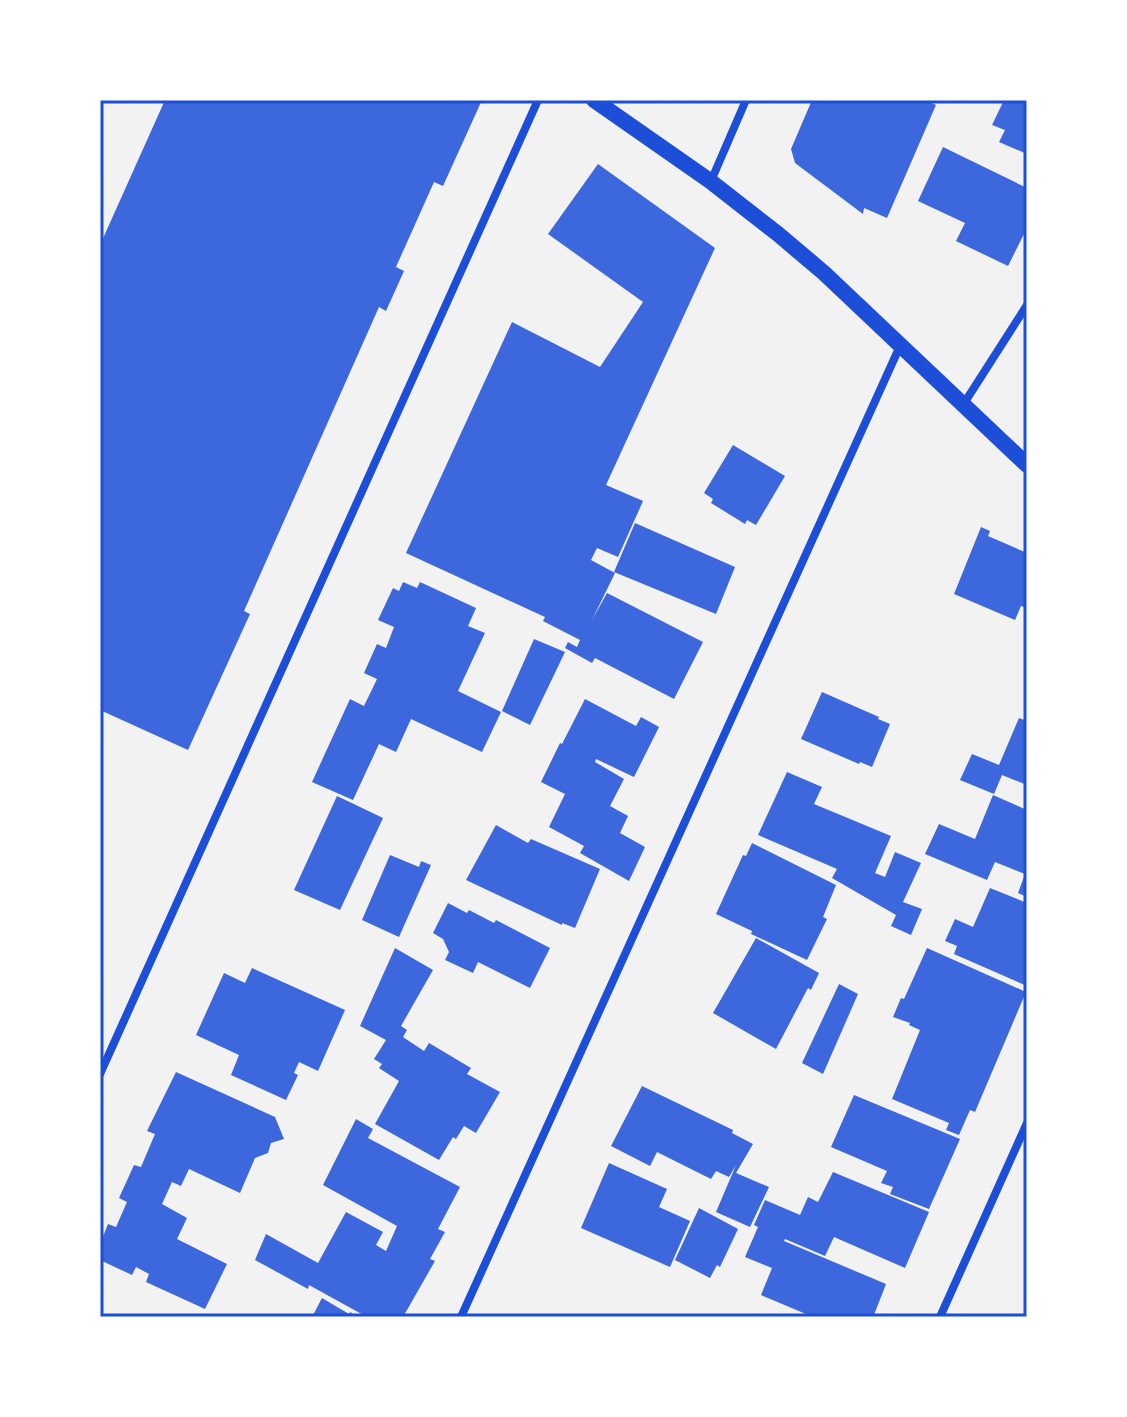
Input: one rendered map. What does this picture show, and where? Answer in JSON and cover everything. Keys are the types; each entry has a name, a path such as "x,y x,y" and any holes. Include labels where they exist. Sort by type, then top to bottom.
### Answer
{"main road":[{"path":"594,100 710,181 778,234 824,273 1027,465"}],"street":[{"path":"100,1074 538,100"},
{"path":"710,181 746,100"},
{"path":"963,406 1027,305"},
{"path":"461,1317 900,346"},
{"path":"940,1317 1027,1123"}],"building":[{"path":"165,100 482,100 443,186 434,182 396,267 404,271 386,311 379,307 244,611 250,614 188,750 100,710 100,245"},
{"path":"812,100 925,100 936,105 887,218 864,208 863,214 795,163 791,149"},
{"path":"1004,100 1027,100 1027,154 999,142 1005,130 992,125"},
{"path":"943,147 1027,188 1027,228 1008,266 956,241 965,223 918,201"},
{"path":"598,164 715,248 606,485 643,501 618,557 597,548 591,560 615,573 592,620 607,593 703,642 674,699 595,658 592,663 565,648 568,642 577,647 580,640 543,621 545,617 406,553 512,322 600,367 643,302 548,234"},
{"path":"733,445 785,476 756,525 747,520 745,524 711,503 713,499 704,493"},
{"path":"635,523 735,567 716,614 614,572"},
{"path":"981,527 990,531 988,536 1027,553 1027,600 1015,620 954,594"},
{"path":"403,582 417,588 420,582 476,608 468,626 485,633 458,691 501,712 482,752 411,719 396,752 379,744 353,800 312,782 350,699 364,706 377,679 364,673 377,644 386,648 394,627 378,620 393,588 399,591"},
{"path":"534,639 565,652 530,725 502,711"},
{"path":"822,692 890,724 872,767 801,739"},
{"path":"585,699 636,726 641,717 659,727 634,777 596,759 595,762 624,779 610,806 628,816 620,833 645,847 629,881 580,853 584,846 549,827 565,794 541,782"},
{"path":"1019,718 1027,721 1027,785 1002,775 994,794 960,780 972,754 999,765"},
{"path":"787,772 822,787 814,804 891,836 875,873 885,877 895,852 921,863 903,902 922,909 911,935 891,926 896,915 832,878 837,869 758,835"},
{"path":"993,795 1027,810 1027,897 1018,893 1025,874 995,862 987,880 925,854 939,824 975,839"},
{"path":"337,796 383,818 340,910 294,890"},
{"path":"496,825 528,843 531,839 600,869 575,928 562,925 466,880"},
{"path":"752,843 836,885 823,917 827,919 807,960 716,914 743,855 746,856"},
{"path":"390,855 419,867 421,861 431,865 399,937 362,920"},
{"path":"990,888 1027,903 1027,986 954,954 957,946 945,941 955,919 973,927"},
{"path":"448,903 494,923 496,920 550,948 530,988 478,962 473,973 445,960 449,952 443,939 433,933"},
{"path":"756,938 819,973 776,1049 713,1013"},
{"path":"395,948 433,970 401,1026 407,1030 403,1037 424,1051 429,1043 471,1068 467,1074 500,1092 476,1133 464,1126 439,1160 375,1124 399,1081 379,1068 382,1064 374,1059 386,1040 360,1026"},
{"path":"927,948 1026,992 975,1112 970,1110 959,1135 946,1130 949,1123 892,1099 920,1030 893,1017"},
{"path":"252,968 345,1010 318,1071 299,1062 294,1073 298,1075 286,1100 231,1075 239,1055 196,1035 224,973 245,983"},
{"path":"839,984 858,994 823,1074 802,1063"},
{"path":"176,1072 275,1117 284,1139 271,1143 268,1153 255,1158 240,1193 189,1169 181,1186 172,1182 162,1204 187,1218 177,1239 227,1264 205,1309 146,1282 149,1274 136,1267 132,1275 100,1260 100,1244 108,1224 116,1227 127,1202 119,1198 134,1165 141,1167 155,1134 147,1131"},
{"path":"642,1086 733,1130 732,1133 753,1144 736,1173 769,1187 750,1227 716,1212 736,1165 729,1177 716,1171 711,1179 657,1152 650,1166 611,1146"},
{"path":"854,1095 960,1139 929,1209 890,1194 893,1187 881,1183 887,1171 831,1147"},
{"path":"356,1119 373,1129 368,1138 460,1187 438,1229 445,1232 430,1259 435,1261 403,1317 367,1317 255,1260 266,1234 318,1263 346,1212 383,1232 376,1245 386,1251 397,1226 323,1185"},
{"path":"609,1163 667,1189 659,1207 690,1221 670,1267 581,1228"},
{"path":"833,1172 929,1212 905,1268 834,1237 825,1256 784,1241 886,1284 874,1315 879,1317 813,1317 761,1295 772,1268 745,1257 765,1200 800,1215 808,1197 818,1202"},
{"path":"699,1208 738,1229 720,1267 717,1265 710,1278 675,1260"},
{"path":"322,1298 349,1314 358,1317 312,1317"}]}
